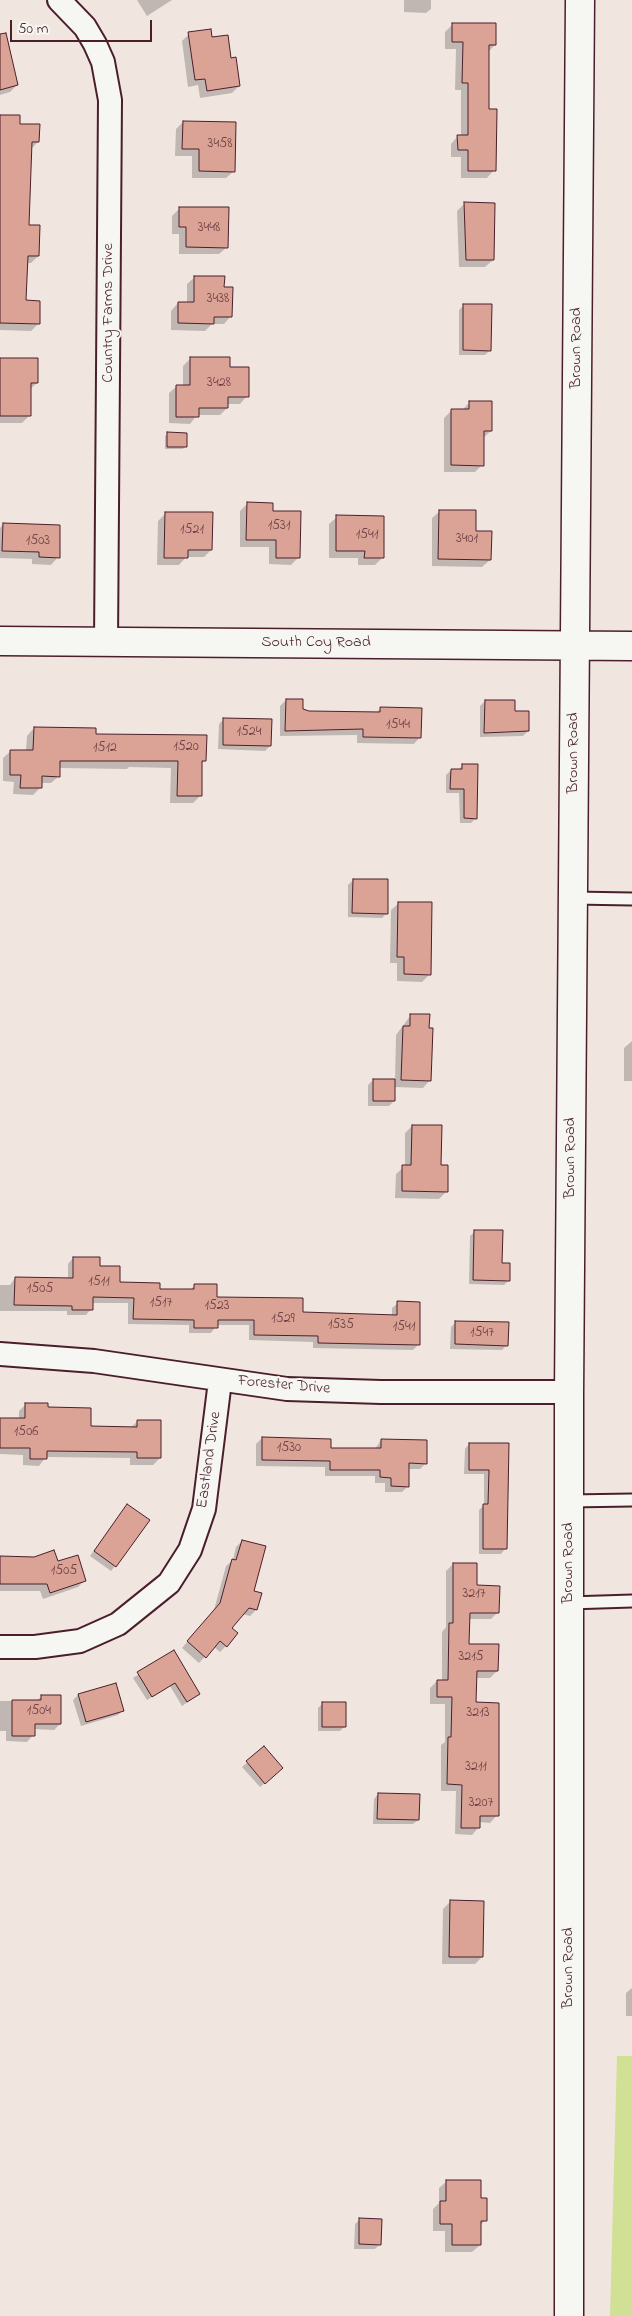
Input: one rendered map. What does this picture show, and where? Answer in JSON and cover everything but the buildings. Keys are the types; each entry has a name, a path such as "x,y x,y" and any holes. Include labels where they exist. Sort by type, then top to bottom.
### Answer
{"street":[{"name":"Country Farms Drive","path":"59,0 85,27 95,44 103,62 110,100 106,642"},
{"name":"Brown Road","path":"569,2316 569,1392 580,0"},
{"name":"South Coy Road","path":"0,641 632,646"},
{"name":"Forester Drive","path":"0,1354 94,1361 220,1380 319,1390 569,1392"},
{"name":"Eastland Drive","path":"0,1647 35,1647 80,1641 118,1624 169,1583 190,1550 204,1509 220,1380"}],"lane":[{"path":"573,898 632,900"},
{"path":"569,1500 632,1500"},
{"path":"569,1603 632,1601"}],"green space":[{"path":"617,2056 632,2056 632,2316 610,2316"}]}
